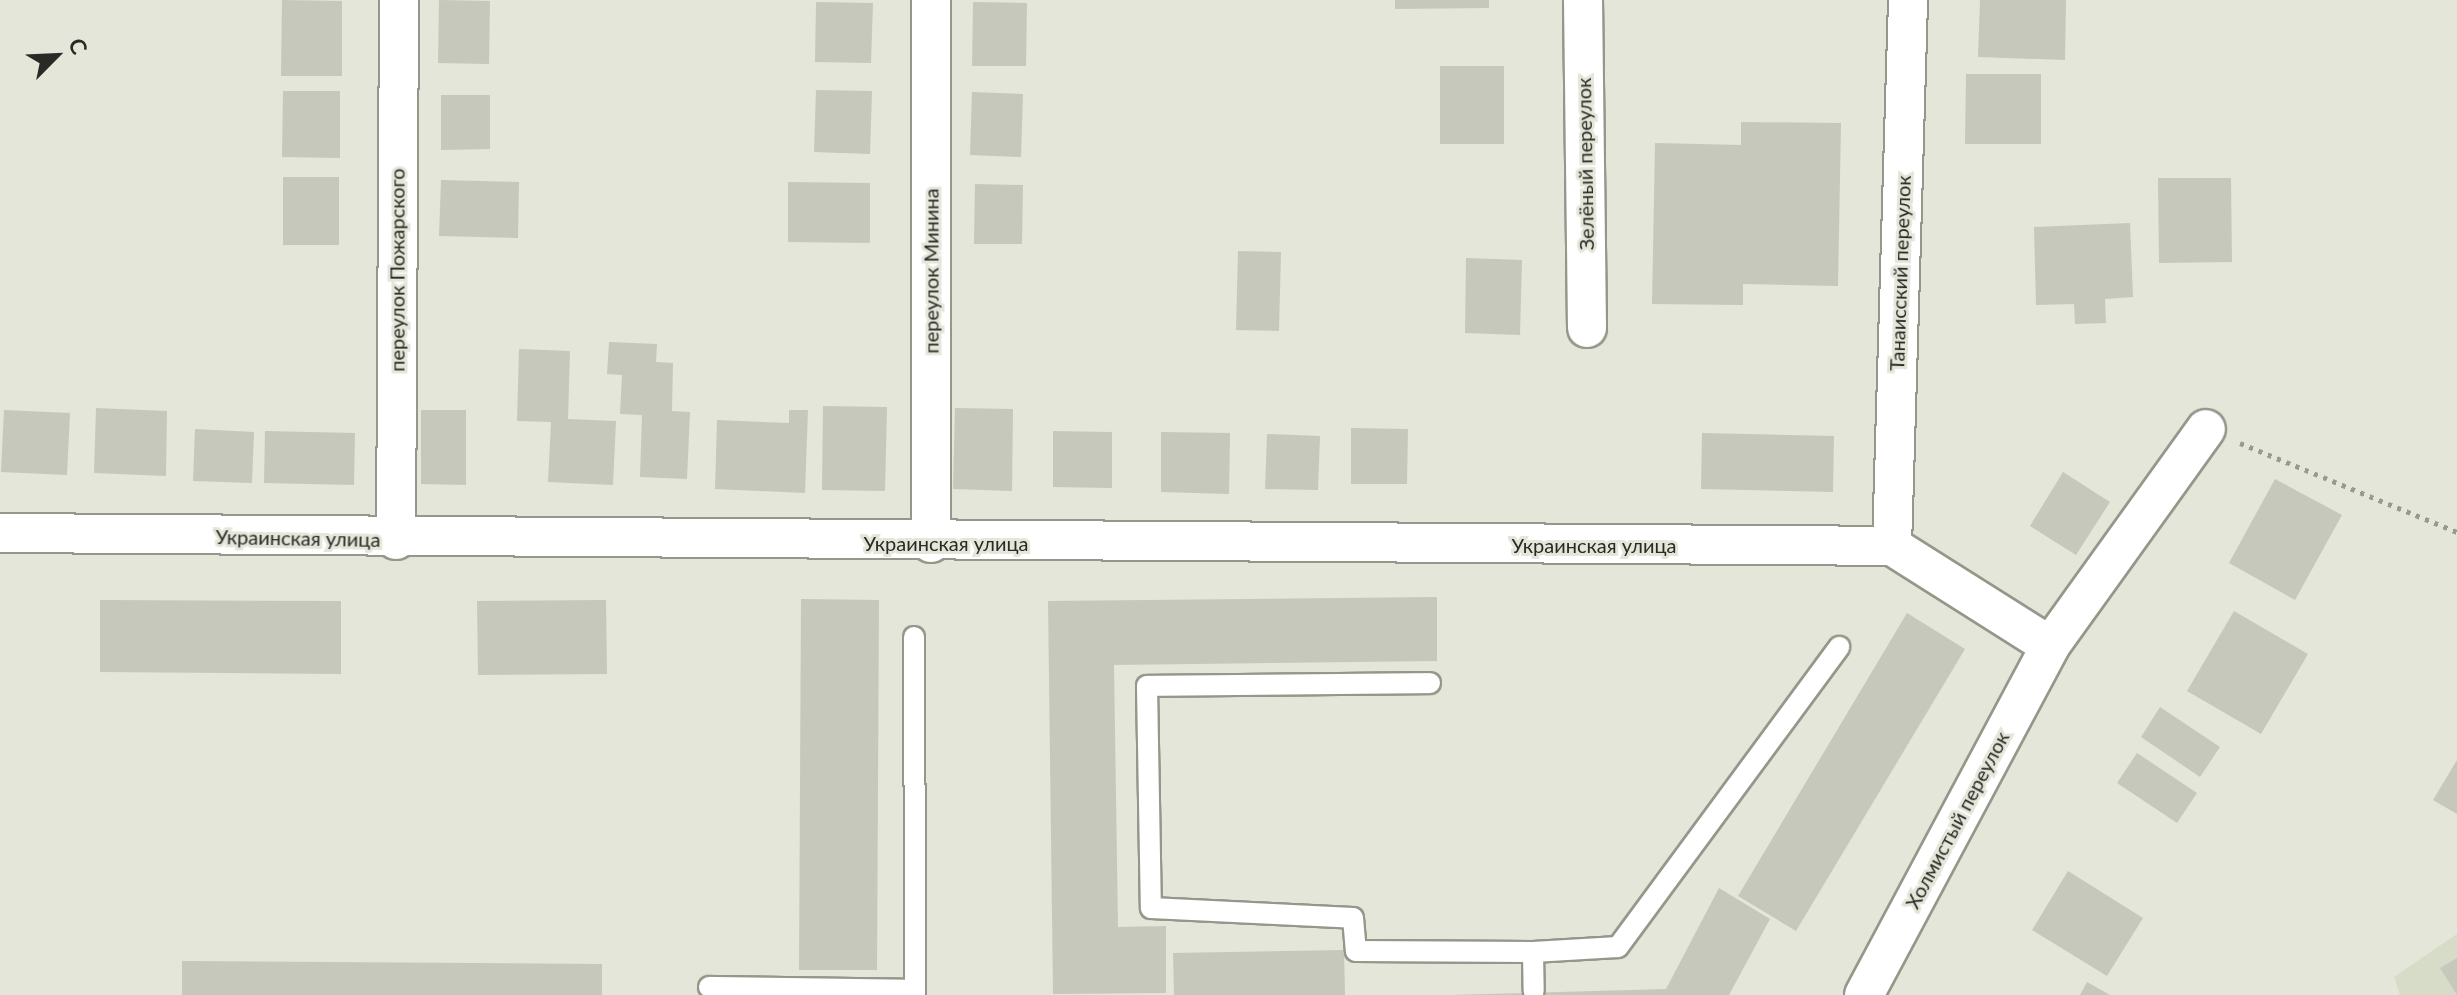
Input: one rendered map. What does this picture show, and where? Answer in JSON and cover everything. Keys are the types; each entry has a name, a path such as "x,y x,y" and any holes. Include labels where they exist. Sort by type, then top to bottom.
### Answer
{"street":[{"name":"переулок Пожарского","path":"396,540 399,0"},
{"name":"переулок Минина","path":"931,0 931,543"},
{"name":"Зелёный переулок","path":"1583,0 1587,328"},
{"name":"Танаисский переулок","path":"1892,546 1908,0"},
{"name":"Холмистый переулок","path":"1864,995 2050,646 2206,429"},
{"name":"Украинская улица","path":"0,533 396,540 1892,546"},
{"path":"1892,546 2050,646"}],"lane":[{"path":"709,987 915,992 914,637"},
{"path":"1430,683 1147,686 1151,908 1353,918 1356,951 1533,952 1618,947 1839,647"},
{"path":"1533,952 1534,991"}],"path":[{"path":"2206,429 2457,532"}],"shaded area":[{"path":"2457,934 2457,995 2400,995 2394,977"}],"building":[{"path":"282,0 342,1 342,76 281,76"},
{"path":"439,0 490,1 489,64 438,63"},
{"path":"1395,0 1489,0 1489,8 1395,9"},
{"path":"1980,0 2066,0 2065,60 1978,57"},
{"path":"816,2 873,3 871,63 815,62"},
{"path":"973,2 1027,3 1026,66 972,66"},
{"path":"1440,66 1504,66 1504,144 1440,144"},
{"path":"1966,74 2041,74 2041,144 1965,144"},
{"path":"816,90 872,91 870,154 814,152"},
{"path":"283,91 340,91 340,158 282,157"},
{"path":"972,92 1023,94 1021,157 970,155"},
{"path":"441,95 490,95 490,149 441,150"},
{"path":"1741,122 1841,123 1838,286 1743,284 1743,305 1652,304 1655,143 1741,145"},
{"path":"283,177 339,177 339,245 283,245"},
{"path":"2158,178 2231,178 2232,262 2159,263"},
{"path":"441,180 519,182 518,238 439,236"},
{"path":"788,182 870,183 870,243 788,242"},
{"path":"975,184 1023,185 1022,244 974,244"},
{"path":"2130,223 2133,297 2105,299 2106,323 2075,324 2074,304 2036,305 2034,227"},
{"path":"1238,251 1281,252 1279,331 1236,330"},
{"path":"1466,258 1522,260 1520,335 1465,333"},
{"path":"609,342 657,344 656,362 673,363 672,411 690,412 687,479 640,477 642,415 620,414 622,375 607,374"},
{"path":"519,349 570,351 568,419 616,421 613,485 548,482 551,422 517,421"},
{"path":"823,406 887,407 885,491 822,490"},
{"path":"96,408 167,411 166,476 94,473"},
{"path":"955,408 1013,409 1012,491 953,489"},
{"path":"4,410 70,413 67,475 1,472"},
{"path":"421,410 466,410 466,485 421,484"},
{"path":"789,410 808,410 805,493 715,489 717,420 789,423"},
{"path":"1351,428 1408,429 1407,484 1351,484"},
{"path":"195,429 254,432 252,483 193,481"},
{"path":"265,431 355,433 354,485 264,483"},
{"path":"1053,431 1112,432 1112,488 1053,487"},
{"path":"1161,432 1230,433 1229,494 1161,492"},
{"path":"1702,433 1834,436 1833,492 1701,489"},
{"path":"1267,434 1320,436 1318,490 1265,489"},
{"path":"2063,472 2110,502 2076,555 2030,526"},
{"path":"2275,479 2342,515 2295,600 2229,563"},
{"path":"1437,597 1437,661 1114,665 1118,927 1166,926 1166,993 1053,994 1048,601"},
{"path":"801,599 879,600 877,970 799,970"},
{"path":"100,600 341,601 341,674 100,672"},
{"path":"606,600 607,674 478,675 477,601"},
{"path":"2234,611 2308,654 2261,734 2187,691"},
{"path":"1907,613 1965,649 1796,931 1738,896"},
{"path":"2160,707 2220,747 2200,777 2141,737"},
{"path":"2137,753 2197,793 2177,823 2117,783"},
{"path":"2457,760 2457,814 2433,800"},
{"path":"2068,871 2143,918 2107,976 2032,930"},
{"path":"1719,888 1770,919 1729,995 1450,995 1666,989"},
{"path":"1344,950 1345,995 1174,995 1173,953"},
{"path":"2457,958 2457,995 2440,968"},
{"path":"182,961 602,964 602,995 182,995"},
{"path":"2087,982 2110,995 2080,995"}]}
